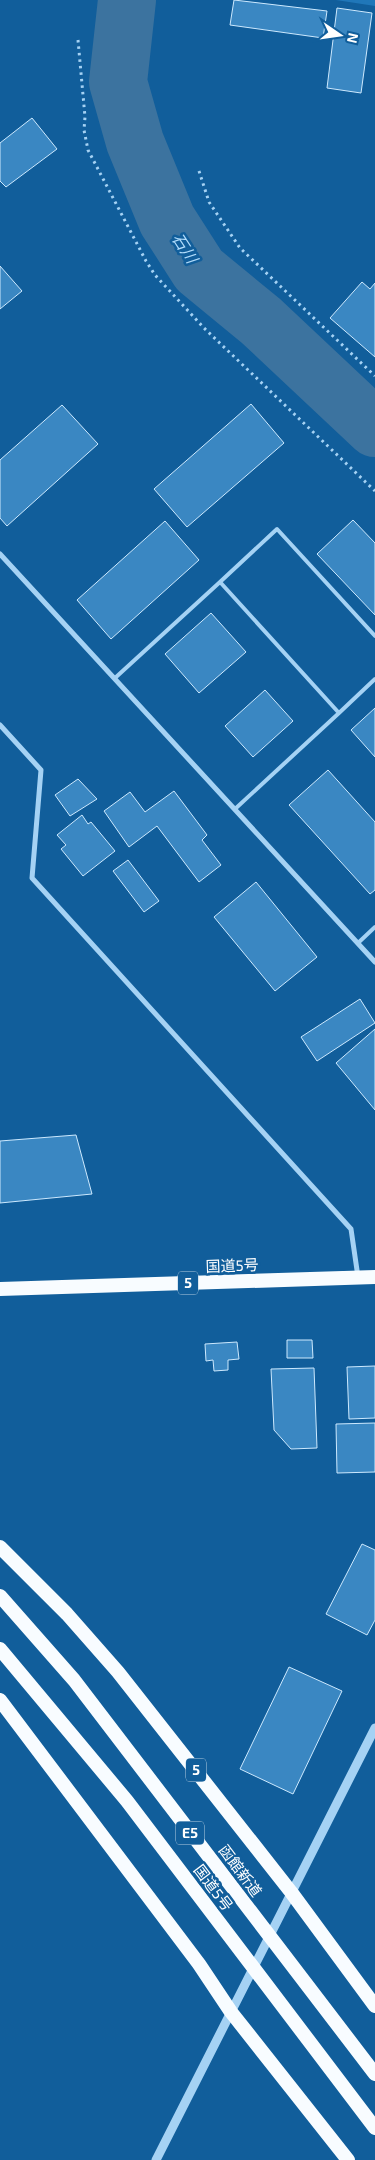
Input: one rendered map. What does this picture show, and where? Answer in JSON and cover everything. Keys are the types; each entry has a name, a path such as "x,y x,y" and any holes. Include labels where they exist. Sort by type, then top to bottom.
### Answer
{"highway":[{"name":"国道5号","path":"0,1289 375,1277"},
{"name":"5","path":"0,1547 67,1614 118,1672 291,1892 375,2006"},
{"name":"函館新道","path":"0,1596 74,1680 375,2074"},
{"name":"国道5号","path":"0,1649 127,1801 375,2128"},
{"path":"0,1700 199,1964 231,2012 348,2160"}],"street":[{"path":"0,554 375,962"},
{"path":"0,725 41,770 32,878 351,1229 358,1278"},
{"path":"156,2160 375,1728"}],"lane":[{"path":"116,678 277,529 375,636"},
{"path":"220,582 339,713"},
{"path":"235,809 375,680"},
{"path":"358,943 375,927"}],"path":[{"path":"78,40 85,117 84,130 88,150 146,261 155,274 204,328 375,491"},
{"path":"200,171 209,202 240,248 375,376"}],"shaded area":[{"path":"336,0 375,0 375,6"}],"building":[{"path":"234,0 327,11 323,38 230,25"},
{"path":"337,8 372,13 361,93 327,88"},
{"path":"32,118 57,149 6,187 0,181 0,143"},
{"path":"0,266 22,291 0,309"},
{"path":"362,282 370,289 375,283 375,357 330,318"},
{"path":"251,404 284,443 187,527 154,489"},
{"path":"62,405 98,444 7,526 0,518 0,460"},
{"path":"353,520 375,543 375,615 317,554"},
{"path":"165,521 199,560 111,639 77,600"},
{"path":"211,613 246,652 199,693 165,654"},
{"path":"265,690 293,721 253,757 225,726"},
{"path":"375,708 375,757 351,730"},
{"path":"328,770 375,822 375,890 370,894 289,805"},
{"path":"78,779 97,799 70,816 55,795"},
{"path":"174,791 207,835 202,840 221,865 199,882 157,826 129,847 104,811 130,792 145,812"},
{"path":"82,815 88,824 91,822 115,851 83,876 61,849 66,845 57,835"},
{"path":"128,860 159,901 144,912 113,871"},
{"path":"256,882 317,957 275,991 214,917"},
{"path":"360,999 375,1023 317,1061 301,1037"},
{"path":"375,1029 375,1110 336,1063"},
{"path":"76,1135 92,1194 0,1203 0,1141"},
{"path":"287,1340 312,1340 313,1358 287,1358"},
{"path":"237,1342 239,1359 228,1360 228,1370 214,1371 213,1360 206,1361 205,1344"},
{"path":"375,1366 375,1418 349,1419 347,1367"},
{"path":"314,1368 317,1448 291,1449 274,1430 271,1369"},
{"path":"375,1423 375,1472 337,1473 336,1424"},
{"path":"362,1544 375,1550 375,1620 367,1635 326,1614"},
{"path":"289,1667 342,1691 293,1794 240,1769"}],"waterway":[{"name":"石川","path":"127,0 118,82 135,142 167,220 199,270 261,321 375,428"}]}
